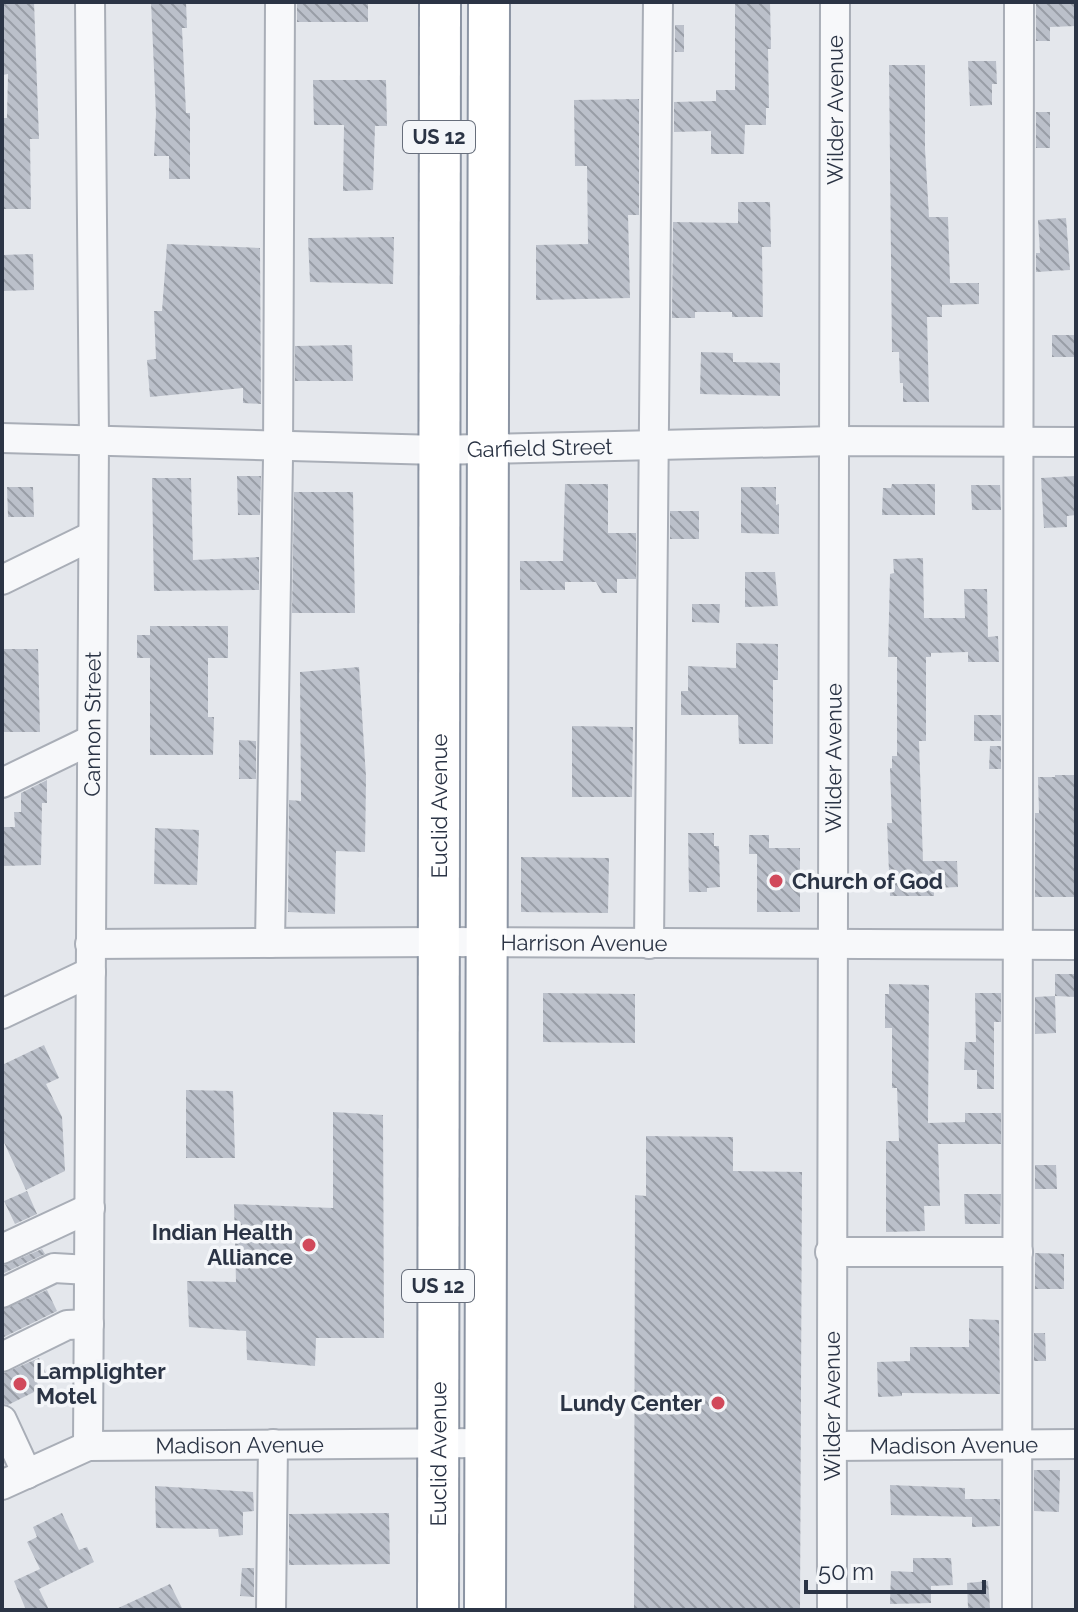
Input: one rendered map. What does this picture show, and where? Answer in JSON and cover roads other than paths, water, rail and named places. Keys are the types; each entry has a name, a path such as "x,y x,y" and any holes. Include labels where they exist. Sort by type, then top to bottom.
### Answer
{"highway":[{"name":"Euclid Avenue","path":"438,1610 440,2"},
{"name":"US 12","path":"485,1610 489,2"}],"street":[{"name":"Cannon Street","path":"88,1446 94,439 90,2"},
{"path":"270,943 278,445 280,2"},
{"path":"649,944 658,2"},
{"name":"Wilder Avenue","path":"832,1610 830,1252 834,944 835,2"},
{"path":"1017,1610 1019,2"},
{"name":"Garfield Street","path":"2,438 438,450 835,441 1076,442"},
{"path":"2,580 92,536"},
{"path":"2,783 91,740"},
{"name":"Harrison Avenue","path":"2,1014 90,958 270,943 1076,945"},
{"path":"2,1249 90,1208"},
{"path":"830,1252 1018,1252"},
{"path":"2,1293 54,1268 89,1270"},
{"path":"2,1357 67,1325 89,1324"},
{"path":"2,1420 14,1479"},
{"name":"Madison Avenue","path":"14,1479 88,1446 486,1443"},
{"path":"271,1610 273,1444"},
{"name":"Madison Avenue","path":"832,1446 1076,1444"}],"place":[{"name":"Church of God","path":"776,881"},
{"name":"Indian Health Alliance","path":"309,1245"},
{"name":"Lamplighter Motel","path":"20,1384"},
{"name":"Lundy Center","path":"718,1403"}]}
